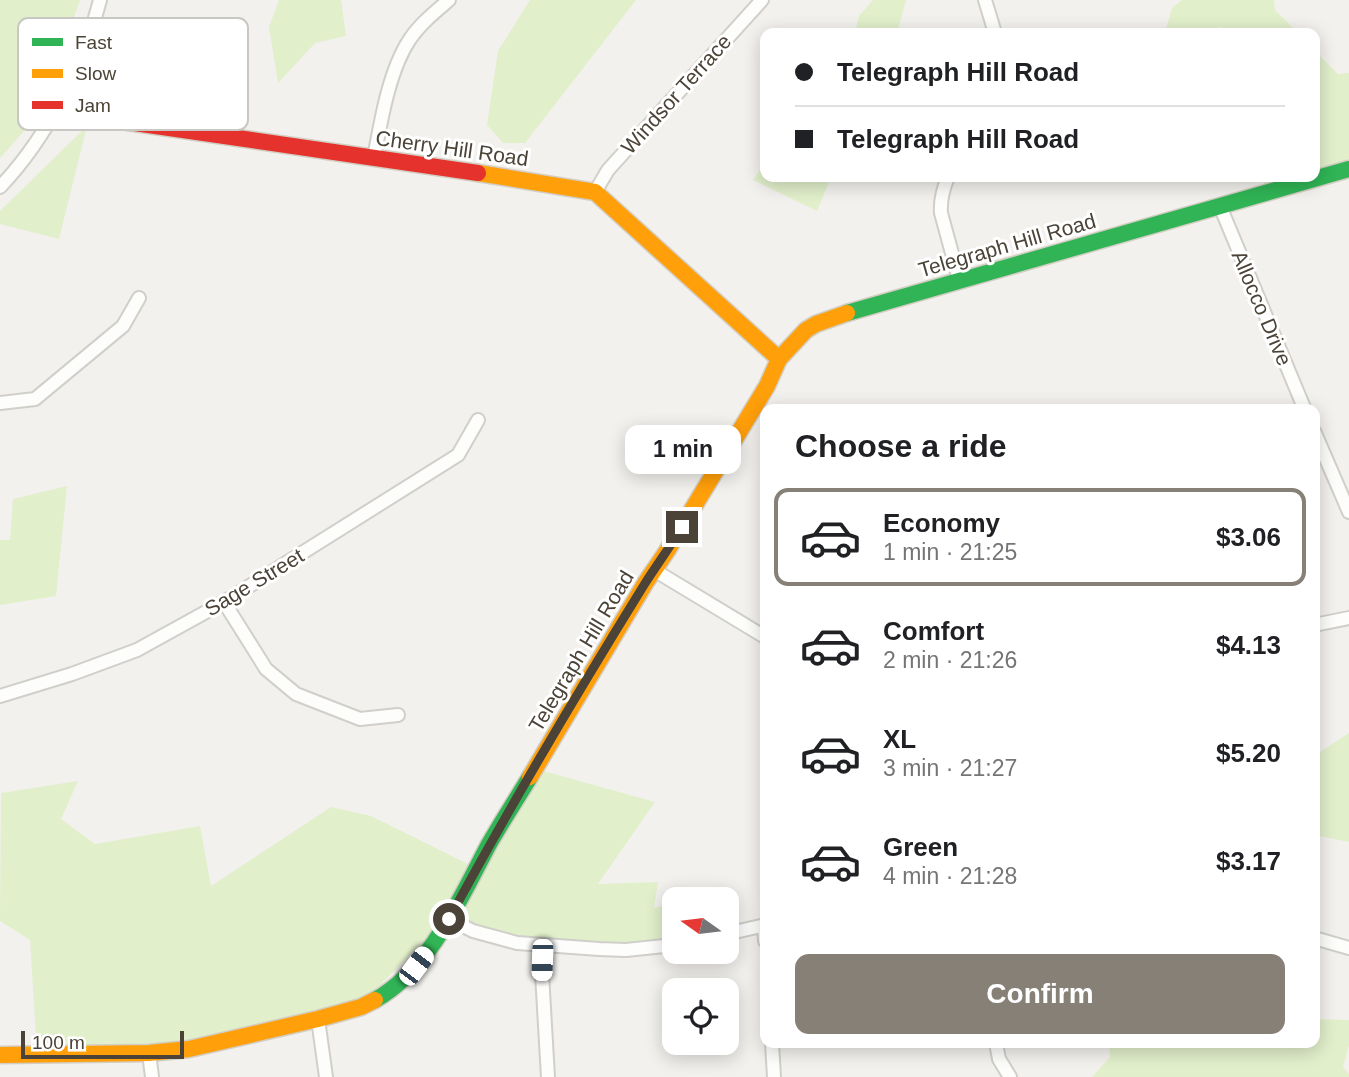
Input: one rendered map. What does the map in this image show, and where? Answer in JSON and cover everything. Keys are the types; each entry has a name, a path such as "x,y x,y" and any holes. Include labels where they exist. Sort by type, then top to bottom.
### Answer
{"street":[{"path":"94,18 100,0"},
{"path":"373,158 393,73 403,50 419,27 449,0"},
{"name":"Windsor Terrace","path":"594,192 608,170 762,0"},
{"path":"985,0 993,28"},
{"path":"0,187 44,130"},
{"name":"Cherry Hill Road","path":"182,130 594,192"},
{"name":"Telegraph Hill Road","path":"1320,177 1349,169"},
{"path":"946,182 940,202 941,213 959,279"},
{"name":"Telegraph Hill Road","path":"0,1055 149,1053 189,1049 318,1019 369,1004 390,991 416,966 449,919 493,838 631,606 767,386 779,359 806,330 870,305 1304,182"},
{"path":"594,192 779,359"},
{"name":"Allocco Drive","path":"1220,206 1302,404"},
{"path":"0,403 35,399 123,326 139,298"},
{"name":"Sage Street","path":"0,696 137,650 224,602 457,455 478,420"},
{"path":"1320,445 1349,512"},
{"path":"654,570 760,634"},
{"path":"224,602 266,669 296,694 360,719 398,715"},
{"path":"1320,624 1349,618"},
{"path":"449,919 479,933 517,943 626,950 662,946"},
{"path":"739,931 760,926"},
{"path":"1320,940 1349,948"},
{"path":"543,946 548,1077"},
{"path":"318,1019 326,1077"},
{"path":"772,1048 774,1077"},
{"path":"997,1048 999,1059 1010,1077"},
{"path":"149,1053 152,1077"}],"green space":[{"path":"0,0 80,0 74,18 18,18 18,130 25,130 0,158"},
{"path":"279,0 341,0 346,36 315,43 278,83 269,27"},
{"path":"530,0 636,0 525,143 503,143 487,125 498,51"},
{"path":"873,0 906,0 898,28 856,28 859,16"},
{"path":"1182,0 1274,0 1275,10 1293,28 1166,28 1172,8"},
{"path":"1320,56 1338,74 1349,73 1349,172 1320,181"},
{"path":"83,130 86,130 59,239 0,224 0,211"},
{"path":"760,170 760,182 829,182 817,211 753,180"},
{"path":"1264,182 1317,182 1268,197"},
{"path":"67,486 56,596 0,605 0,540 10,540 13,499"},
{"path":"1349,733 1349,842 1320,836 1320,752"},
{"path":"533,768 655,802 598,884 658,882 654,908 662,906 662,943 574,950 442,923 353,1012 166,1050 37,1053 30,940 0,921 1,793 78,781 61,819 95,844 200,826 211,886 331,807 371,816 476,868"},
{"path":"1320,1019 1349,1020 1349,1045 1343,1067 1349,1077 1092,1077 1110,1057 1109,1048 1320,1048"}],"traffic: fast":[{"path":"1320,177 1349,169"},
{"path":"847,313 1304,182"},
{"path":"375,1000 412,971 441,932 530,777"}],"traffic: slow":[{"path":"478,173 595,192 779,359"},
{"path":"530,777 767,386 779,359 806,330 847,313"},
{"path":"0,1055 149,1053 189,1049 318,1019 361,1007 375,1000"}],"traffic: jam":[{"path":"182,130 478,173"}],"route":[{"path":"449,919 493,838 570,708 682,527"}]}
